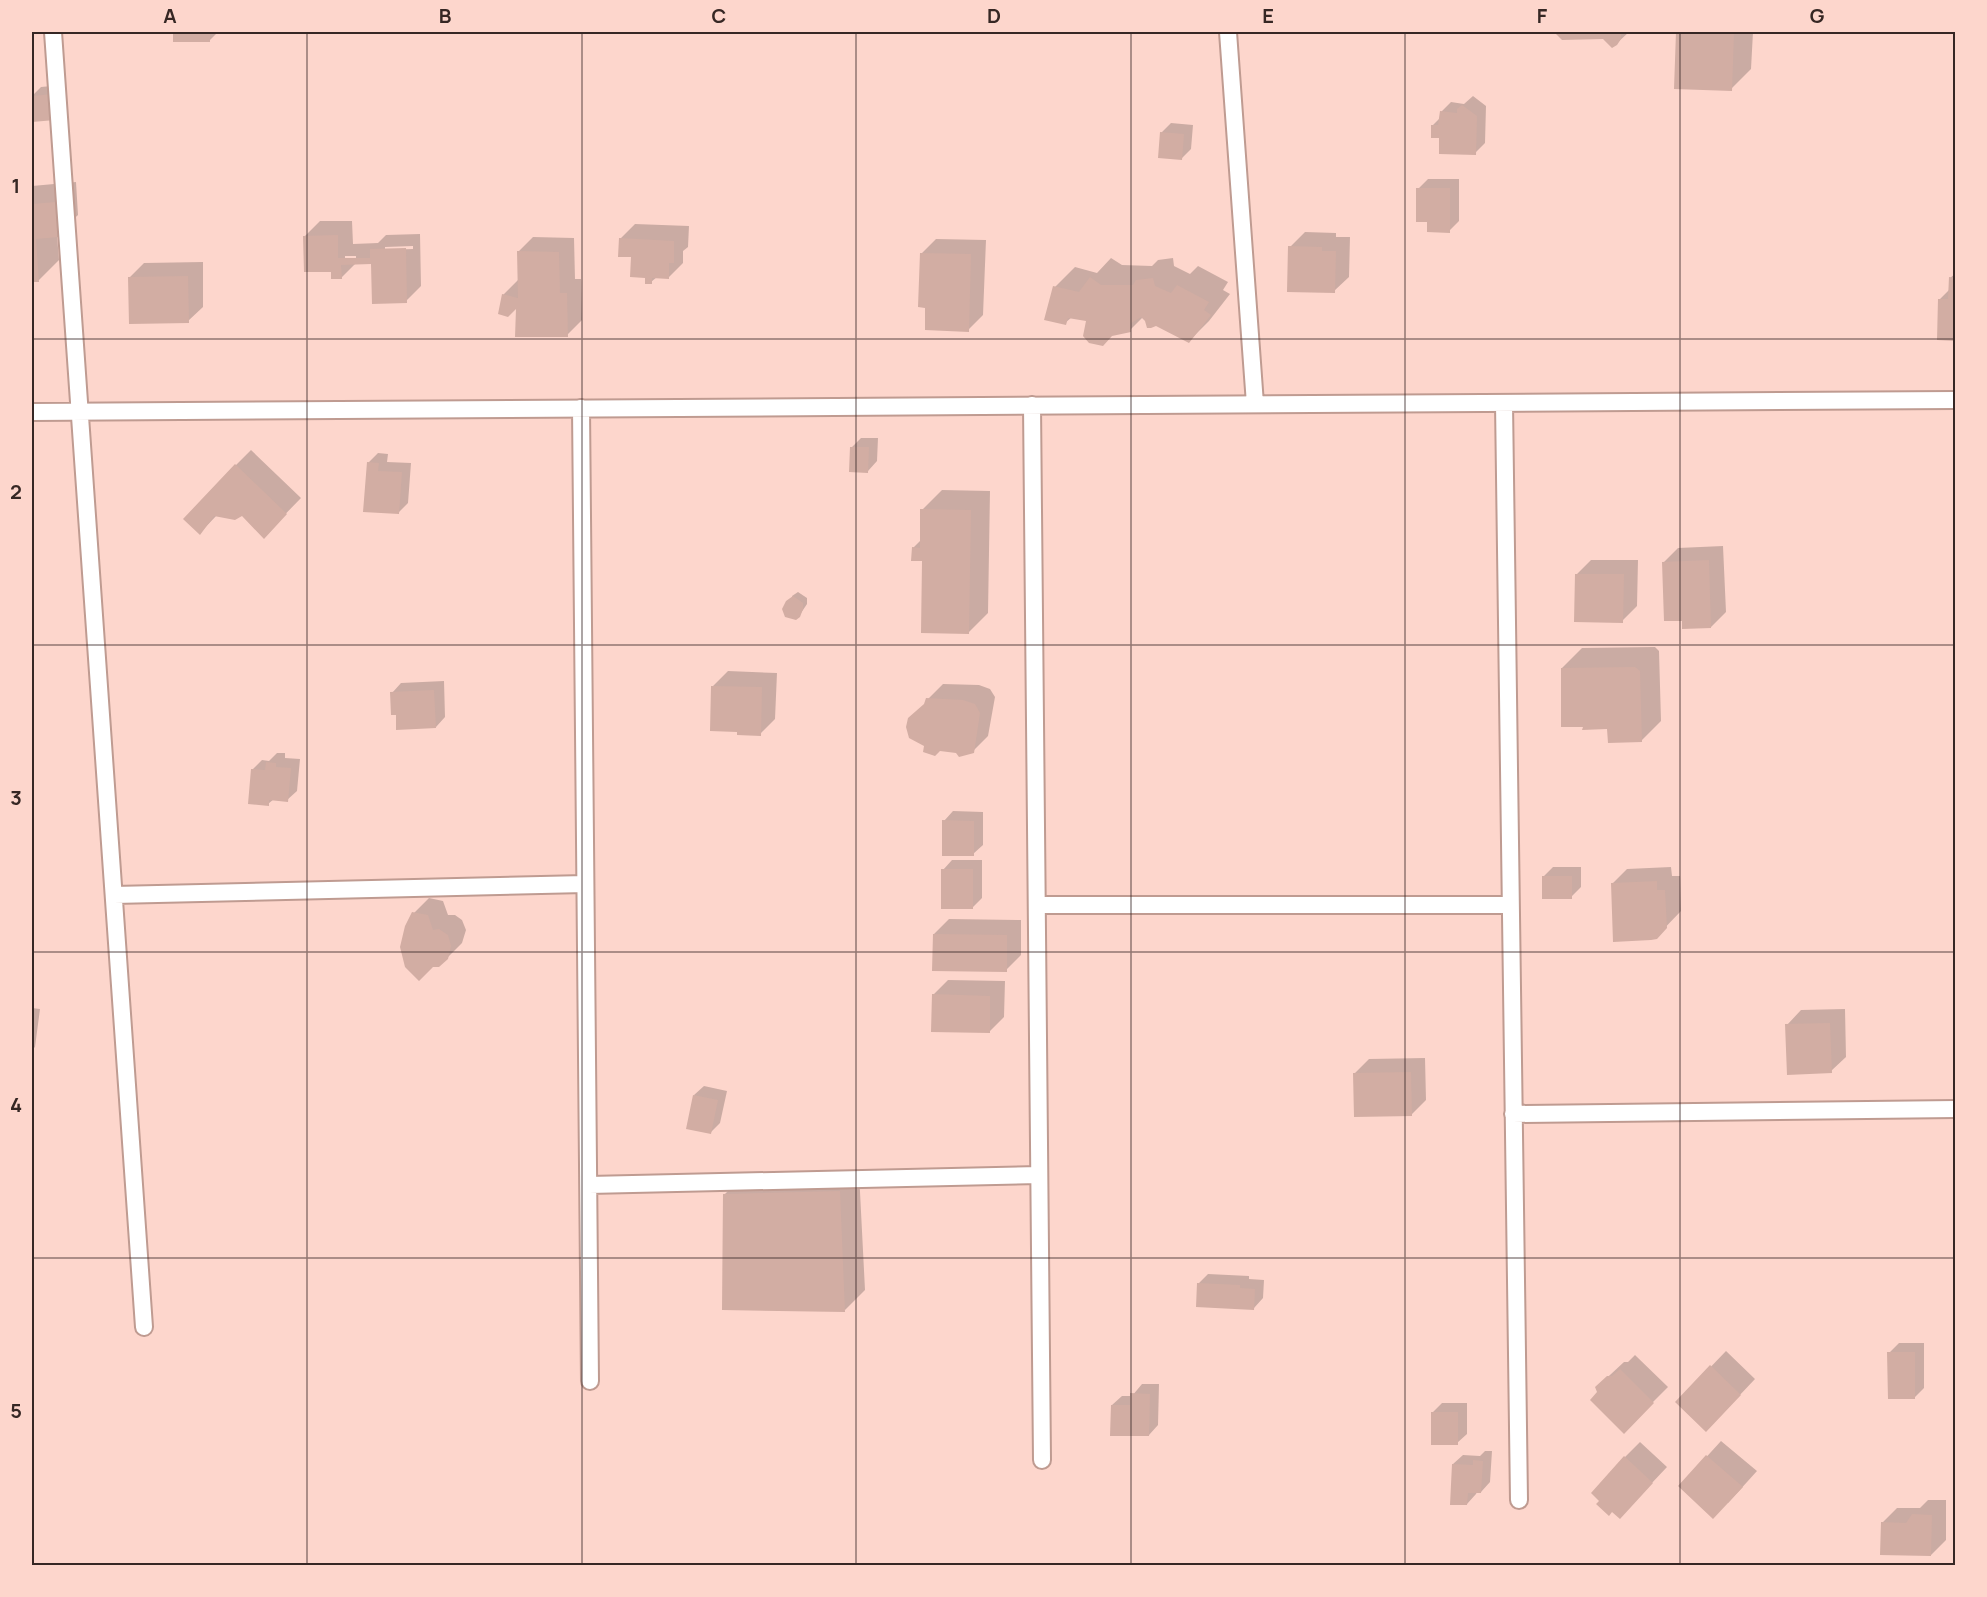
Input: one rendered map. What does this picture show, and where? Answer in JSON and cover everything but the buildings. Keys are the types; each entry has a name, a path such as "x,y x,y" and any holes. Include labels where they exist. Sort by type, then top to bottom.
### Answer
{"street":[{"path":"53,32 144,1327"},
{"path":"1227,32 1255,404"},
{"path":"32,412 1956,400"},
{"path":"1504,403 1519,1500"},
{"path":"1032,405 1042,1460"},
{"path":"581,408 590,1381"},
{"path":"114,895 585,884"},
{"path":"1037,905 1510,905"},
{"path":"1513,1114 1956,1109"},
{"path":"589,1185 1040,1175"}]}
